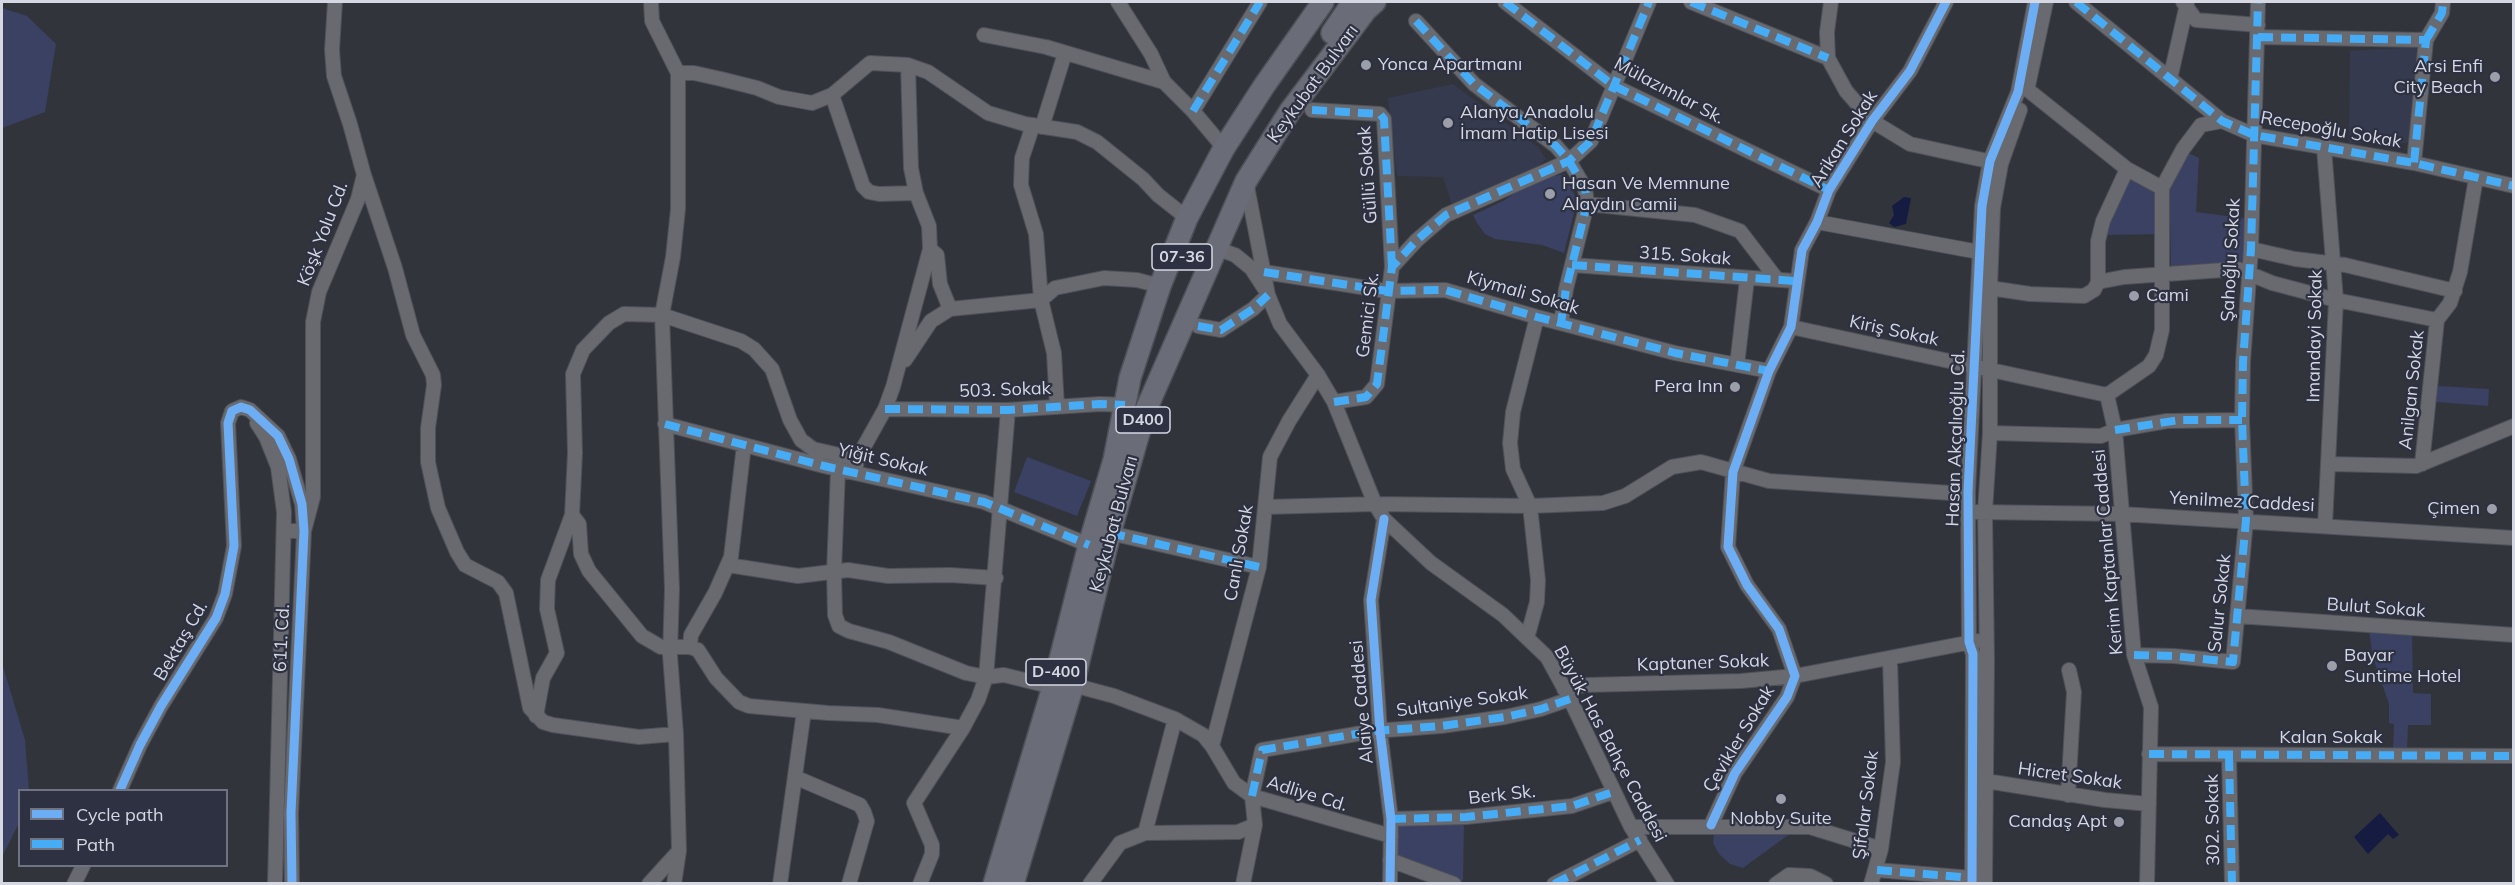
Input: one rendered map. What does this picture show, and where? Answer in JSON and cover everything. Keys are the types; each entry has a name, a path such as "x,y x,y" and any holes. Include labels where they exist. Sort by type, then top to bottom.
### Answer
{"highway":[{"name":"D400","path":"1114,460 1130,378 1160,286 1188,219 1224,148 1323,2"},
{"name":"Keykubat Bulvarı","path":"1292,76 1337,2"},
{"name":"Keykubat Bulvarı","path":"1292,76 1353,2"},
{"name":"Keykubat Bulvarı","path":"994,884 1063,686 1145,412 1215,248 1246,182 1290,111 1366,10 1375,2"},
{"name":"07-36","path":"1145,412 1172,324 1211,226 1292,76"},
{"name":"07-36","path":"1114,460 1175,271 1205,205 1253,121 1292,76"},
{"name":"Keykubat Bulvarı","path":"1013,884 1063,686 1089,545 1114,460"}],"street":[{"name":"Köşk Yolu Cd.","path":"304,531 313,497 313,322 319,292 358,199 364,175 334,76 332,50 335,2"},
{"path":"651,2 652,21 678,73 678,209 673,257 662,315 672,589 671,648 676,735 678,851 674,884"},
{"path":"1118,2 1151,54 1164,82 1193,111 1224,148"},
{"path":"1193,111 1260,2"},
{"name":"Mülazımlar Sk.","path":"1505,2 1614,86 1829,190"},
{"name":"Gemici Sk.","path":"1334,402 1366,397 1377,384 1387,291 1392,267 1417,240 1446,215 1569,161 1591,141 1649,2"},
{"path":"1691,2 1828,58"},
{"path":"1831,2 1827,32 1828,58 1846,91 1872,121 1910,144 1996,163"},
{"name":"Arikan Sokak","path":"1733,472 1769,371 1791,327 1795,281 1802,250 1829,190 1872,121 1911,71 1946,2"},
{"name":"Hasan Akçalıoğlu Cd.","path":"1976,882 1968,492 1982,206 2018,92 2035,2"},
{"name":"Hasan Akçalıoğlu Cd.","path":"1976,882 1986,781 1985,512 1990,433 1990,288 1996,163 2028,90 2046,2"},
{"name":"Recepoğlu Sokak","path":"2076,2 2222,121 2254,135 2414,163 2514,186"},
{"name":"Şahoğlu Sokak","path":"2246,520 2242,420 2243,362 2251,249 2258,2"},
{"path":"2414,163 2426,40 2442,13 2443,2"},
{"path":"2170,79 2186,3"},
{"path":"2186,3 2196,20 2258,31 2426,40"},
{"path":"1416,21 1474,84 1557,146 1585,188 1587,204 1566,289 1561,323"},
{"path":"984,34 1065,52 1164,82"},
{"path":"1057,407 1054,353 1041,300 1036,234 1021,185 1022,158 1038,126 1065,52"},
{"path":"678,73 694,73 721,79 757,88 779,97 812,103 832,95 870,63 908,65 928,72 988,113 1038,126 1077,132 1097,142 1188,219"},
{"path":"536,716 541,684 557,653 548,609 548,580 572,515 573,388 577,362 583,350 616,316 624,314 662,315 727,335 754,349 772,369 790,420 801,440 813,448 856,465 885,409 930,249 929,226 916,193 911,168 908,65"},
{"path":"2028,90 2127,169 2162,188"},
{"path":"832,95 863,186 869,192 879,194 916,193"},
{"name":"Güllü Sokak","path":"1312,110 1380,114 1384,119 1392,267"},
{"path":"2107,395 2149,366 2156,355 2162,330 2162,188 2182,149 2201,125 2222,121"},
{"name":"Imandayi Sokak","path":"2325,148 2336,300 2325,525"},
{"path":"1990,288 2030,294 2084,296 2094,291 2098,282 2098,241 2103,221 2127,169"},
{"path":"364,175 395,268 413,335 433,375 434,385 428,429 428,462 438,508 465,565 498,582 506,593 528,699 536,716 553,725 594,732 639,737 676,735"},
{"name":"Anilgan Sokak","path":"2422,464 2437,320 2450,303 2455,291 2476,178"},
{"name":"Büyük Has Bahçe Caddesi","path":"1246,182 1268,295 1280,324 1334,402 1375,504 1384,519 1431,563 1503,615 1547,657 1631,827 1667,884"},
{"path":"1587,204 1695,215 1740,231 1776,278"},
{"path":"1816,222 1979,252"},
{"path":"1198,326 1221,330 1253,309 1268,295 1251,268 1235,255 1215,248"},
{"path":"930,249 937,255 940,284 950,309"},
{"path":"2251,249 2295,259 2335,264 2455,291"},
{"name":"315. Sokak","path":"1572,265 1795,281"},
{"name":"Anilgan Sokak","path":"2098,282 2163,273 2238,269 2272,284 2336,300 2437,320"},
{"name":"Kiymali Sokak","path":"1264,272 1387,291 1445,290 1675,353 1769,371"},
{"path":"900,361 906,359 931,321 950,309 1041,300 1055,288 1104,278 1137,279 1160,286"},
{"path":"1737,365 1747,279"},
{"path":"1527,638 1537,602 1538,580 1530,506 1513,469 1510,443 1513,412 1537,317"},
{"name":"Kiriş Sokak","path":"1791,327 2107,395"},
{"name":"Canlı Sokak","path":"1212,746 1259,567 1270,457 1317,375"},
{"name":"Kerim Kaptanlar Caddesi","path":"2107,395 2115,430 2134,655 2151,707 2147,884"},
{"name":"503. Sokak","path":"885,409 1008,410 1125,405"},
{"name":"Bektaş Cd.","path":"120,789 156,716 216,618 225,594 234,546 229,416 235,408 250,410"},
{"name":"611. Cd.","path":"250,410 278,436 289,459 302,504 304,531 291,813 292,884"},
{"name":"611. Cd.","path":"250,410 266,437 278,467 284,512 274,879"},
{"path":"920,884 932,854 932,845 914,803 963,728 978,700 986,677 996,578 1008,410"},
{"path":"1990,433 2101,436 2115,430 2179,420 2242,420"},
{"name":"Yiğit Sokak","path":"665,424 838,469 856,465 984,501 1089,545"},
{"path":"2329,464 2409,467 2422,464 2514,426"},
{"path":"690,646 691,635 715,593 731,557 744,445"},
{"path":"1266,507 1375,504 1530,506 1603,503 1625,496 1672,467 1701,462 1769,481 1951,493 1968,492"},
{"name":"Adliye Cd.","path":"838,469 834,572 835,615 836,622 843,630 889,642 966,673 986,677 1004,675 1114,696 1175,719 1203,735 1234,783 1252,796 1391,836"},
{"name":"Çevikler Sokak","path":"1711,825 1735,773 1787,697 1795,676 1779,629 1747,585 1728,547 1733,472"},
{"path":"284,512 302,504 313,483"},
{"name":"Yenilmez Caddesi","path":"1969,512 2121,514 2514,538"},
{"path":"572,515 579,524 584,562 605,593 642,636 661,646 671,648 690,646 698,650 716,678 739,702 749,706 878,715 963,728"},
{"name":"Alaiye Caddesi","path":"1384,519 1371,600 1380,731 1391,819 1390,884"},
{"name":"Salur Sokak","path":"2134,655 2174,656 2233,662 2246,520"},
{"path":"284,531 304,531"},
{"path":"1110,533 1259,567"},
{"path":"728,565 798,576 848,570 888,576 950,575 996,578"},
{"name":"Bulut Sokak","path":"2237,616 2514,635"},
{"name":"Kaptaner Sokak","path":"1567,694 1586,685 1741,681 1795,676 1985,640"},
{"name":"Şifalar Sokak","path":"1871,884 1877,870 1881,849 1893,762 1890,658"},
{"path":"2068,795 2074,692 2069,670"},
{"name":"Sultaniye Sokak","path":"1252,796 1262,750 1380,731 1505,717 1541,709 1567,694"},
{"path":"780,884 804,711"},
{"path":"1145,833 1175,719"},
{"name":"Kalan Sokak","path":"2150,754 2514,756"},
{"name":"302. Sokak","path":"2229,756 2232,884"},
{"path":"796,778 860,805 864,812 867,821 849,884"},
{"name":"Hicret Sokak","path":"1986,781 2068,795 2149,804"},
{"name":"Berk Sk.","path":"1391,819 1466,817 1572,806 1613,792"},
{"path":"1243,884 1255,825 1252,796"},
{"path":"1090,884 1120,843 1145,833 1238,832 1255,825"},
{"path":"1631,827 1810,826 1881,849"},
{"path":"1554,884 1640,840"},
{"path":"649,884 678,851"},
{"path":"1390,860 1454,884"},
{"path":"74,884 82,867"},
{"path":"1877,870 1976,882"},
{"path":"1776,884 1789,875 1810,876 1826,884"}],"shaded area":[{"path":"2,8 27,16 56,44 45,112 2,128"},
{"path":"2420,47 2412,143 2349,143 2350,51"},
{"name":"Alanya Anadolu İmam Hatip Lisesi","path":"1453,84 1539,148 1546,159 1532,171 1452,205 1443,177 1397,176 1388,98"},
{"path":"2184,151 2199,158 2196,212 2249,219 2247,261 2171,266 2169,183"},
{"path":"2132,164 2165,184 2166,234 2102,235 2113,202"},
{"path":"1565,174 1577,201 1564,253 1542,245 1495,239 1485,234 1473,215 1503,201 1536,179"},
{"path":"1904,197 1911,198 1906,224 1894,227 1889,223 1894,215 1892,206"},
{"path":"2437,386 2489,389 2488,406 2436,402"},
{"path":"1027,457 1091,481 1077,516 1014,492"},
{"path":"2369,630 2412,631 2413,693 2431,694 2431,725 2408,725 2407,751 2393,751 2394,724 2389,723 2389,704 2373,658"},
{"path":"2,663 25,740 29,789 18,789 18,825 2,857"},
{"path":"2380,813 2399,835 2393,839 2388,834 2368,854 2354,837"},
{"path":"1464,821 1463,881 1394,857 1395,822"},
{"path":"1714,829 1795,830 1743,868 1730,864 1719,854 1713,843"}],"marked path":[{"path":"1193,111 1260,2"},
{"path":"1505,2 1614,86 1829,190"},
{"path":"1334,402 1366,397 1377,384 1392,267 1417,240 1446,215 1569,161 1591,141 1649,2"},
{"path":"1691,2 1828,58"},
{"path":"2076,2 2222,121 2254,135 2414,163 2514,186"},
{"path":"2134,655 2174,656 2233,662 2246,520 2242,420 2243,362 2251,249 2258,2"},
{"path":"2426,40 2442,13 2443,2"},
{"path":"1416,21 1474,84 1556,146 1569,161 1585,188 1587,204 1566,289 1561,323"},
{"path":"2258,37 2426,40 2414,163"},
{"path":"1312,110 1380,114 1384,119 1392,267"},
{"path":"1572,265 1795,281"},
{"path":"1264,272 1387,291 1445,290 1675,353 1769,371"},
{"path":"1198,326 1221,330 1253,309 1268,295"},
{"path":"885,409 1008,410 1100,404 1125,405"},
{"path":"2115,430 2179,420 2242,420"},
{"path":"665,424 824,466 984,502 1089,545"},
{"path":"1110,533 1259,567"},
{"path":"1252,796 1262,750 1374,731 1441,726 1505,717 1541,709 1570,699"},
{"path":"2149,754 2514,756"},
{"path":"2229,756 2232,884"},
{"path":"1391,819 1466,817 1572,806 1613,792"},
{"path":"1554,884 1640,840"},
{"path":"1877,870 1972,878"}],"cycle path":[{"path":"1711,825 1735,773 1787,697 1795,676 1779,629 1747,585 1728,547 1733,472 1769,371 1791,327 1802,250 1817,222 1829,190 1872,121 1910,71 1946,2"},
{"path":"1972,884 1973,654 1969,642 1968,492 1982,206 1990,161 2018,92 2035,2"},
{"path":"120,789 140,745 161,706 216,618 225,594 234,546 228,423 232,411 241,407 250,410 278,436 289,459 302,504 304,531 291,813 292,884"},
{"path":"1384,519 1371,600 1380,731 1391,819 1390,884"}],"place":[{"name":"Yonca Apartmanı","path":"1366,65"},
{"name":"Arsi Enfi City Beach","path":"2495,77"},
{"name":"Alanya Anadolu İmam Hatip Lisesi","path":"1448,123"},
{"name":"Hasan Ve Memnune Alaydın Camii","path":"1550,194"},
{"name":"Cami","path":"2134,296"},
{"name":"Pera Inn","path":"1735,387"},
{"name":"Çimen","path":"2492,509"},
{"name":"Bayar Suntime Hotel","path":"2332,666"},
{"name":"Nobby Suite","path":"1781,799"},
{"name":"Candaş Apt","path":"2119,822"}]}
